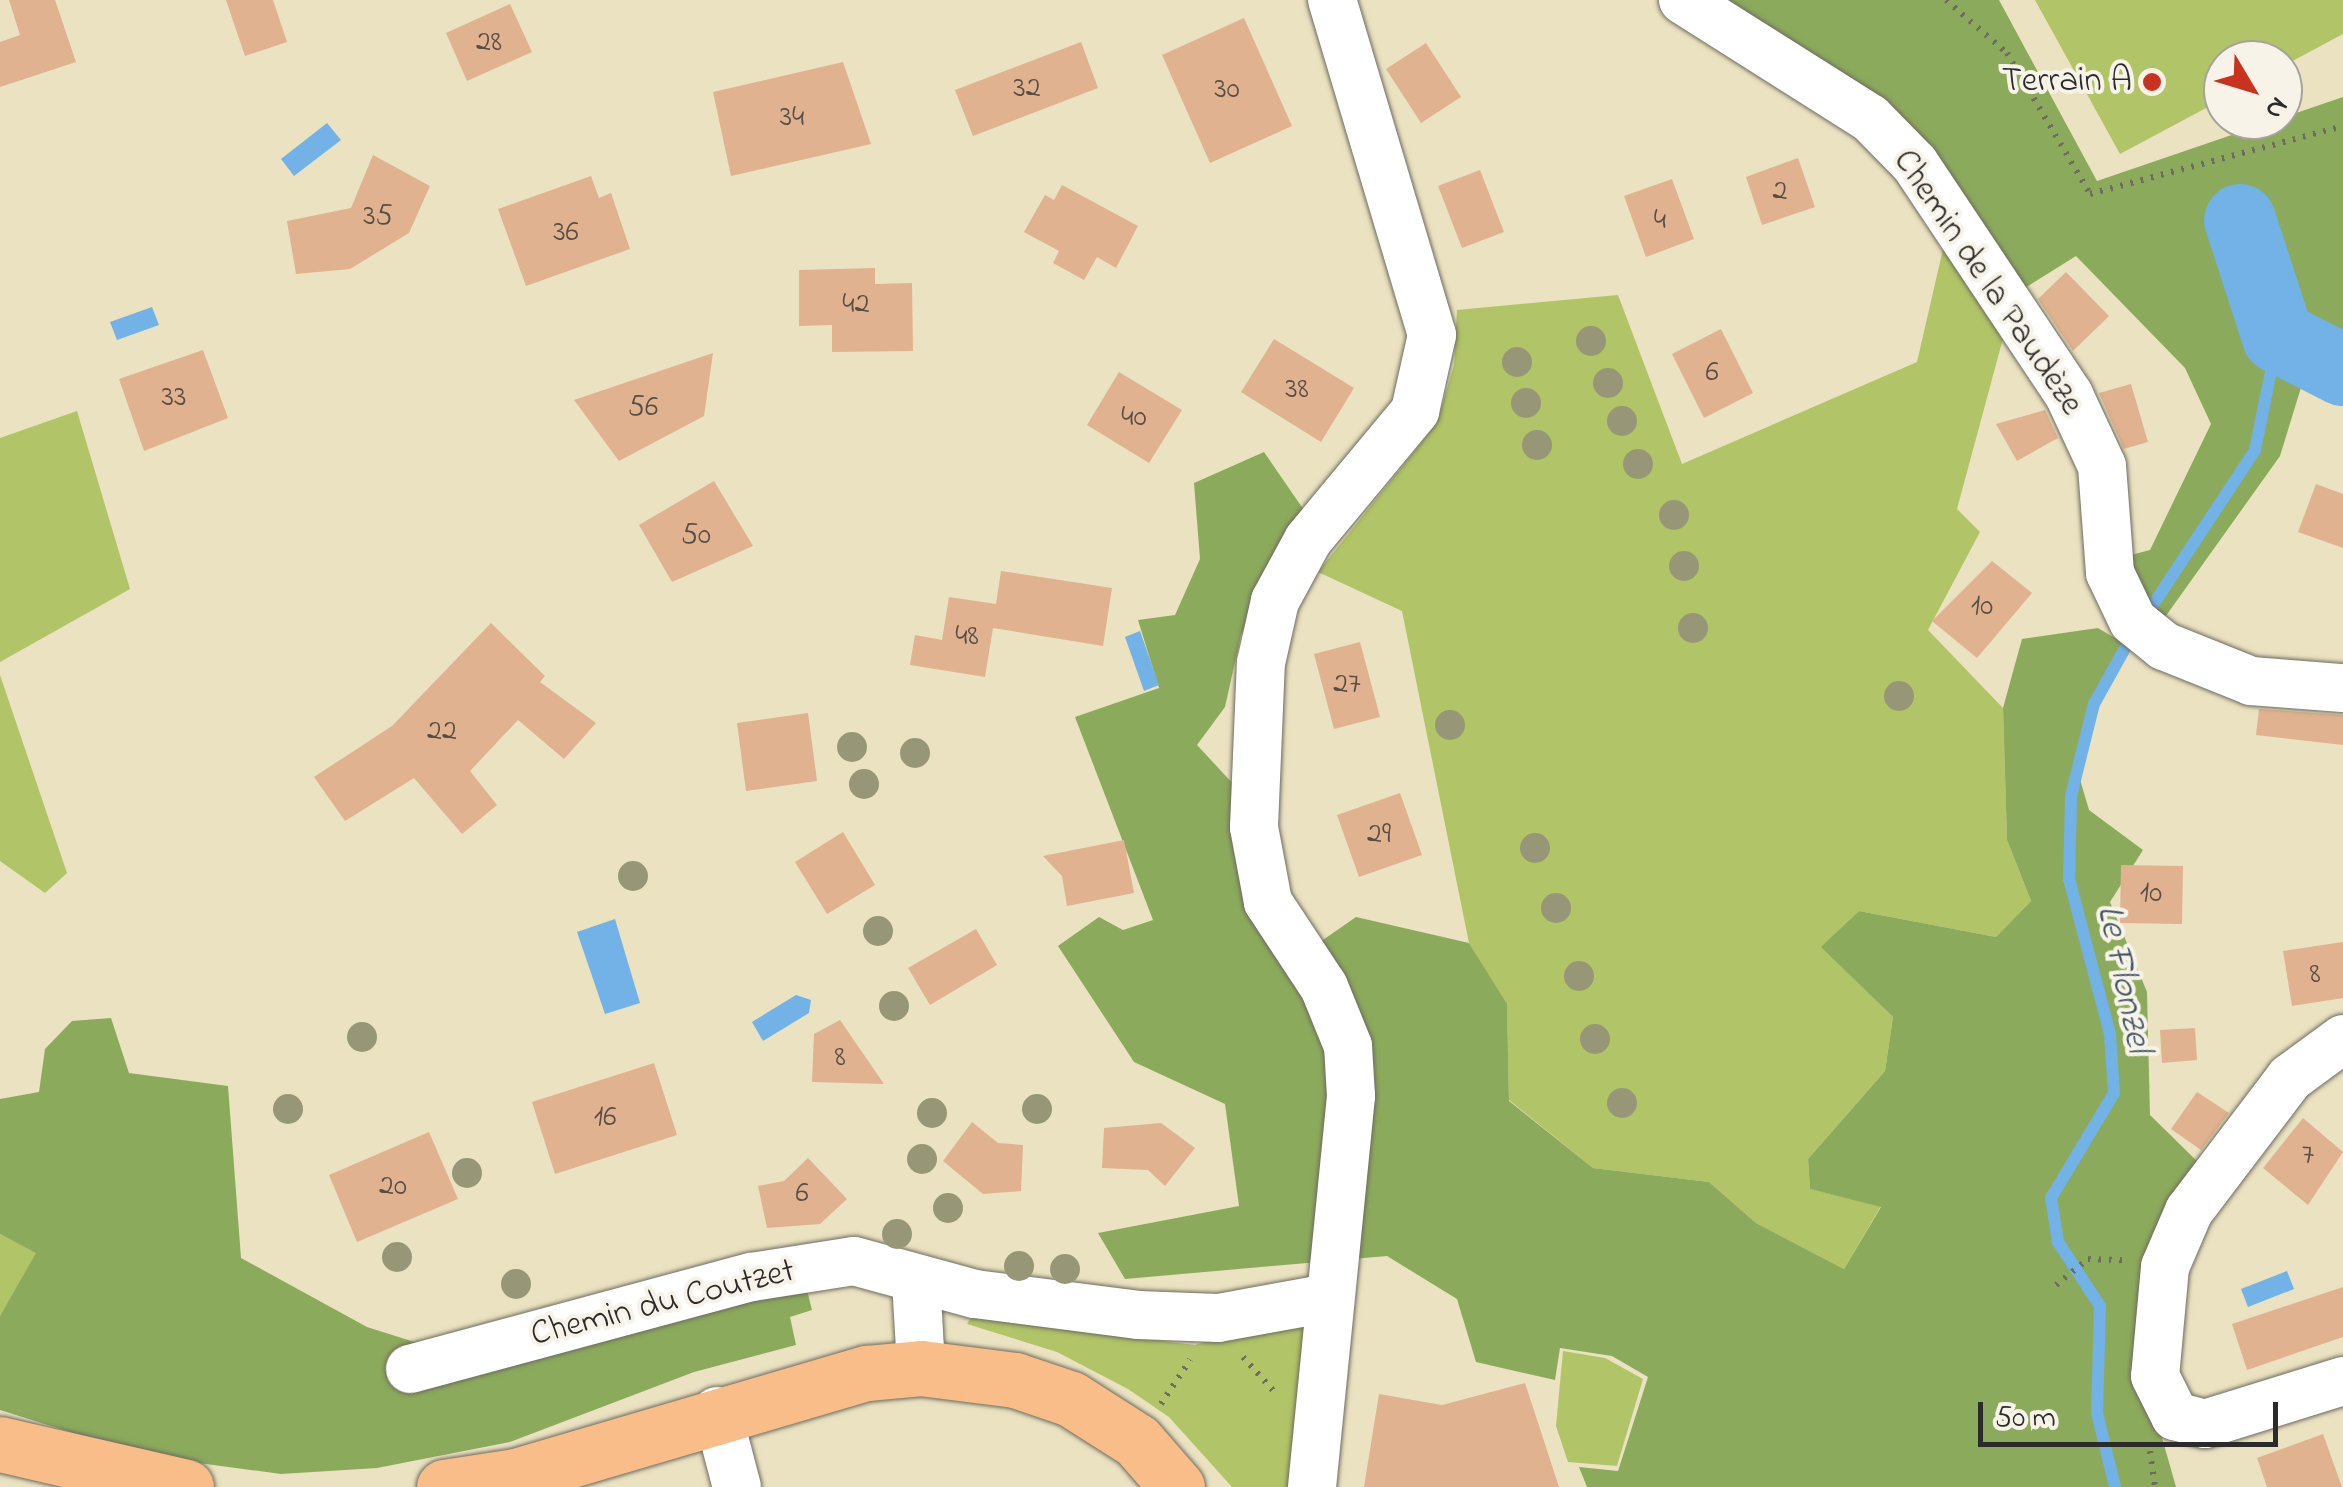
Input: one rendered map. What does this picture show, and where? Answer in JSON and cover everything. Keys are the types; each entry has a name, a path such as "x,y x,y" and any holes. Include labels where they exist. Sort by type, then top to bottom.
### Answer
{"main road":[{"path":"444,1487 516,1476 716,1411 921,1368 1015,1380 1071,1399 1137,1440 1170,1479"},
{"path":"0,1444 186,1487"}],"street":[{"path":"1312,1487 1348,1046 1324,987 1268,902 1254,827 1261,662 1275,601 1308,540 1415,411 1432,334 1332,0"},
{"name":"Chemin de la Paudèze","path":"1682,0 1870,118 1915,164 2069,395 2102,466 2110,573 2132,621 2164,646 2251,682 2343,688"},
{"path":"2343,1038 2290,1078 2188,1210 2164,1267 2156,1376 2175,1416 2204,1424 2343,1381"},
{"name":"Chemin du Coutzet","path":"410,1369 752,1278 854,1261 916,1280 1138,1316 1218,1318 1329,1298"},
{"path":"916,1280 921,1368"},
{"path":"716,1411 737,1487"}],"path":[{"path":"1946,0 2007,53 2090,194 2343,126"},
{"path":"2056,1285 2088,1259"},
{"path":"1155,1414 1218,1318 1288,1406"}],"green space":[{"path":"1694,0 1999,0 2097,181 2217,140 2303,140 2303,111 2343,97 2343,398 2303,381 2280,456 2158,627 2127,556 2150,550 2211,424 2185,368 2076,256 2015,294 1955,197"},
{"name":"Terrain A","path":"2035,0 2343,0 2343,34 2303,55 2303,40 2203,40 2203,110 2120,154"},
{"path":"1955,197 2015,294 1957,509 1980,532 1928,630 2003,708 2007,840 2031,901 1996,937 1859,911 1822,947 1893,1017 1885,1071 1808,1159 1810,1189 1881,1206 1844,1269 1756,1223 1709,1182 1593,1168 1509,1100 1507,1005 1469,943 1402,611 1318,572 1437,423 1454,365 1457,310 1618,295 1682,464 1917,362"},
{"path":"77,411 130,589 0,662 0,438"},
{"path":"1264,452 1306,513 1241,635 1225,707 1197,745 1236,787 1287,965 1356,917 1469,943 1507,1004 1509,1101 1593,1168 1709,1182 1756,1223 1844,1269 1881,1207 1810,1189 1808,1159 1885,1071 1893,1017 1821,947 1859,911 1996,937 2031,901 2007,840 2003,708 2022,639 2098,628 2128,646 2074,759 2089,810 2143,850 2110,902 2147,992 2150,1115 2203,1167 2152,1234 2147,1385 2176,1487 1587,1487 1579,1467 1618,1471 1648,1377 1612,1356 1560,1348 1555,1380 1476,1362 1457,1299 1387,1256 1125,1279 1098,1233 1239,1206 1225,1104 1134,1062 1058,946 1099,917 1123,930 1153,920 1075,717 1159,688 1138,620 1175,615 1200,559 1194,483"},
{"path":"0,675 67,873 45,893 0,861"},
{"path":"111,1018 129,1073 228,1086 241,1258 367,1327 487,1365 806,1286 812,1310 790,1317 796,1345 694,1372 510,1442 377,1468 281,1474 147,1456 0,1410 0,1316 36,1253 0,1234 0,1099 39,1092 45,1049 72,1021"},
{"path":"0,1234 37,1253 0,1316"},
{"path":"971,1317 1195,1345 1279,1319 1302,1323 1313,1332 1300,1487 1232,1487 1169,1417 1128,1389 1057,1352 967,1324"},
{"path":"1563,1351 1605,1358 1643,1379 1617,1466 1568,1462 1556,1426"}],"water":[{"path":"327,123 341,140 294,176 281,159"},
{"path":"152,307 159,325 117,340 110,322"},
{"path":"1140,631 1159,685 1144,691 1125,637"},
{"path":"615,919 640,1003 605,1014 577,932"},
{"path":"796,995 811,1000 809,1013 763,1041 752,1022"},
{"path":"2287,1271 2294,1289 2248,1307 2241,1289"}],"building":[{"path":"9,0 55,0 76,62 0,87 0,42 20,35"},
{"path":"226,0 273,0 287,42 245,56"},
{"path":"510,4 532,52 467,81 446,33"},
{"path":"1244,18 1292,126 1210,163 1162,55"},
{"path":"1081,42 1098,88 973,136 955,90"},
{"path":"1426,43 1461,97 1421,123 1386,69"},
{"path":"843,62 871,144 731,176 713,92"},
{"path":"373,155 430,186 409,233 350,269 296,274 287,221 351,208"},
{"path":"1798,158 1815,207 1762,225 1746,177"},
{"path":"1480,170 1504,232 1462,248 1438,186"},
{"path":"591,176 599,198 611,193 630,249 526,286 498,209"},
{"path":"1672,179 1694,239 1646,257 1624,196"},
{"path":"1062,185 1138,226 1116,268 1097,257 1084,280 1053,263 1059,251 1024,232 1045,195 1054,200"},
{"path":"875,268 875,284 912,283 913,351 832,352 832,325 799,326 799,270"},
{"path":"2066,272 2109,316 2073,351 2038,299"},
{"path":"1721,329 1753,393 1704,418 1672,354"},
{"path":"1274,339 1354,388 1321,442 1241,392"},
{"path":"203,350 228,418 144,451 119,379"},
{"path":"713,353 704,416 619,461 574,400"},
{"path":"1119,372 1182,410 1149,463 1087,425"},
{"path":"2131,384 2148,442 2124,449 2099,393"},
{"path":"2045,410 2058,438 2017,461 1996,424"},
{"path":"714,481 753,546 672,582 639,525"},
{"path":"2316,484 2343,494 2343,548 2298,532"},
{"path":"1992,561 2032,593 1977,658 1932,621"},
{"path":"1001,571 1112,588 1103,646 993,628 985,677 910,665 915,635 942,640 949,597 996,604"},
{"path":"491,623 545,676 540,682 596,723 564,759 518,720 470,771 497,805 462,834 414,778 345,821 314,777 392,726"},
{"path":"1360,642 1380,717 1334,729 1314,654"},
{"path":"2259,709 2343,715 2343,745 2256,735"},
{"path":"808,713 817,781 746,791 737,723"},
{"path":"1400,793 1422,855 1359,877 1337,815"},
{"path":"843,832 875,885 827,914 795,862"},
{"path":"1124,840 1134,893 1067,906 1062,876 1043,856"},
{"path":"2121,865 2183,866 2182,924 2120,923"},
{"path":"976,929 997,965 930,1005 908,968"},
{"path":"2343,942 2343,998 2292,1006 2283,951"},
{"path":"840,1020 884,1084 812,1082 814,1034"},
{"path":"2195,1028 2197,1060 2162,1063 2160,1030"},
{"path":"654,1063 677,1135 555,1174 532,1102"},
{"path":"2197,1092 2229,1113 2201,1150 2171,1129"},
{"path":"2303,1118 2343,1152 2308,1205 2263,1168"},
{"path":"972,1122 998,1143 1023,1145 1021,1191 983,1194 943,1161"},
{"path":"1161,1123 1195,1148 1165,1186 1148,1170 1102,1168 1104,1128"},
{"path":"429,1132 458,1199 357,1242 329,1175"},
{"path":"808,1158 847,1199 820,1224 767,1228 758,1186 784,1181"},
{"path":"2343,1287 2343,1337 2247,1370 2232,1324"},
{"path":"1525,1383 1559,1487 1364,1487 1379,1394 1442,1405"},
{"path":"2323,1434 2342,1487 2267,1487 2257,1458"}],"waterway":[{"path":"2240,220 2278,337 2343,370"},
{"name":"Le Flonzel","path":"2145,617 2255,450 2278,337"},
{"name":"Le Flonzel","path":"2115,1487 2097,1413 2100,1306 2058,1242 2051,1198 2114,1093 2110,1034 2069,879 2071,796 2094,704 2128,643"}],"place":[{"name":"Terrain A","path":"2152,82"}]}
